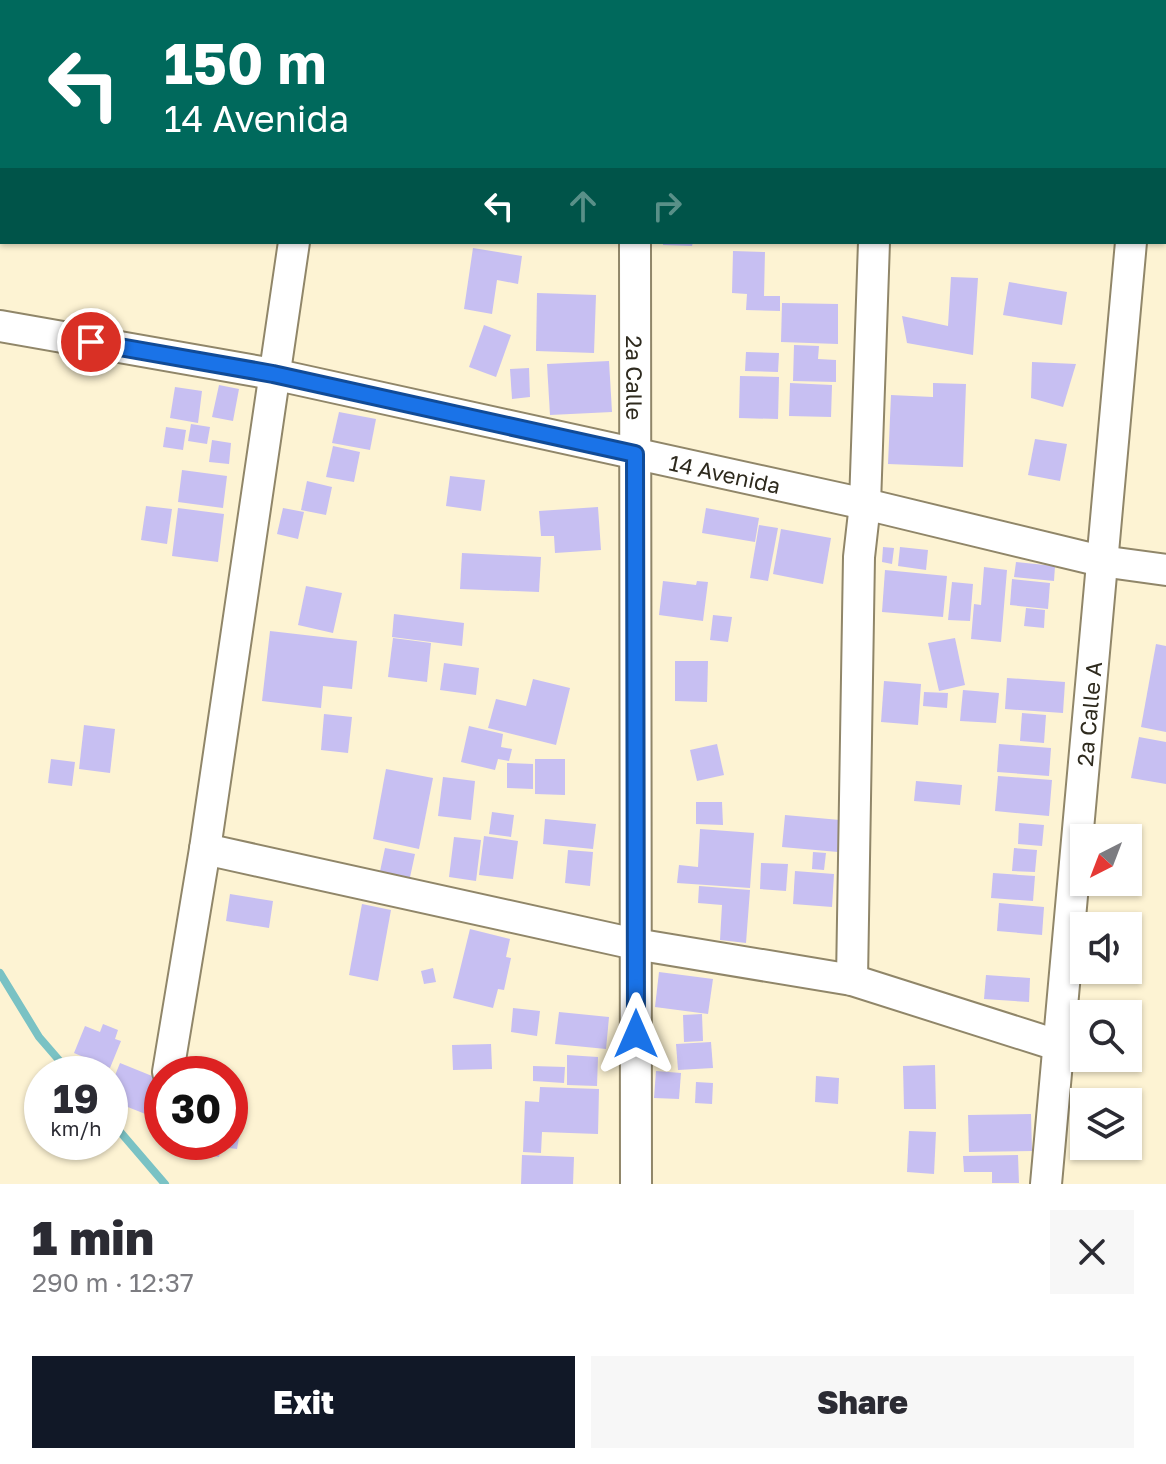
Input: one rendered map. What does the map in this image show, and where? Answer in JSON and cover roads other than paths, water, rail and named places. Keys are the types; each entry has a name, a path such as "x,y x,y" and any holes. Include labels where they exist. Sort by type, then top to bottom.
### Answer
{"street":[{"path":"171,1056 205,849 294,244"},
{"name":"2a Calle","path":"635,244 636,1184"},
{"path":"852,980 859,557 865,504 874,244"},
{"name":"2a Calle A","path":"1046,1184 1131,244"},
{"name":"14 Avenida","path":"0,326 273,374 865,504 1101,561 1166,570"},
{"path":"205,849 635,944 852,980 1060,1046"}],"waterway":[{"path":"0,973 39,1037 55,1056"},
{"path":"128,1141 165,1184"}]}
